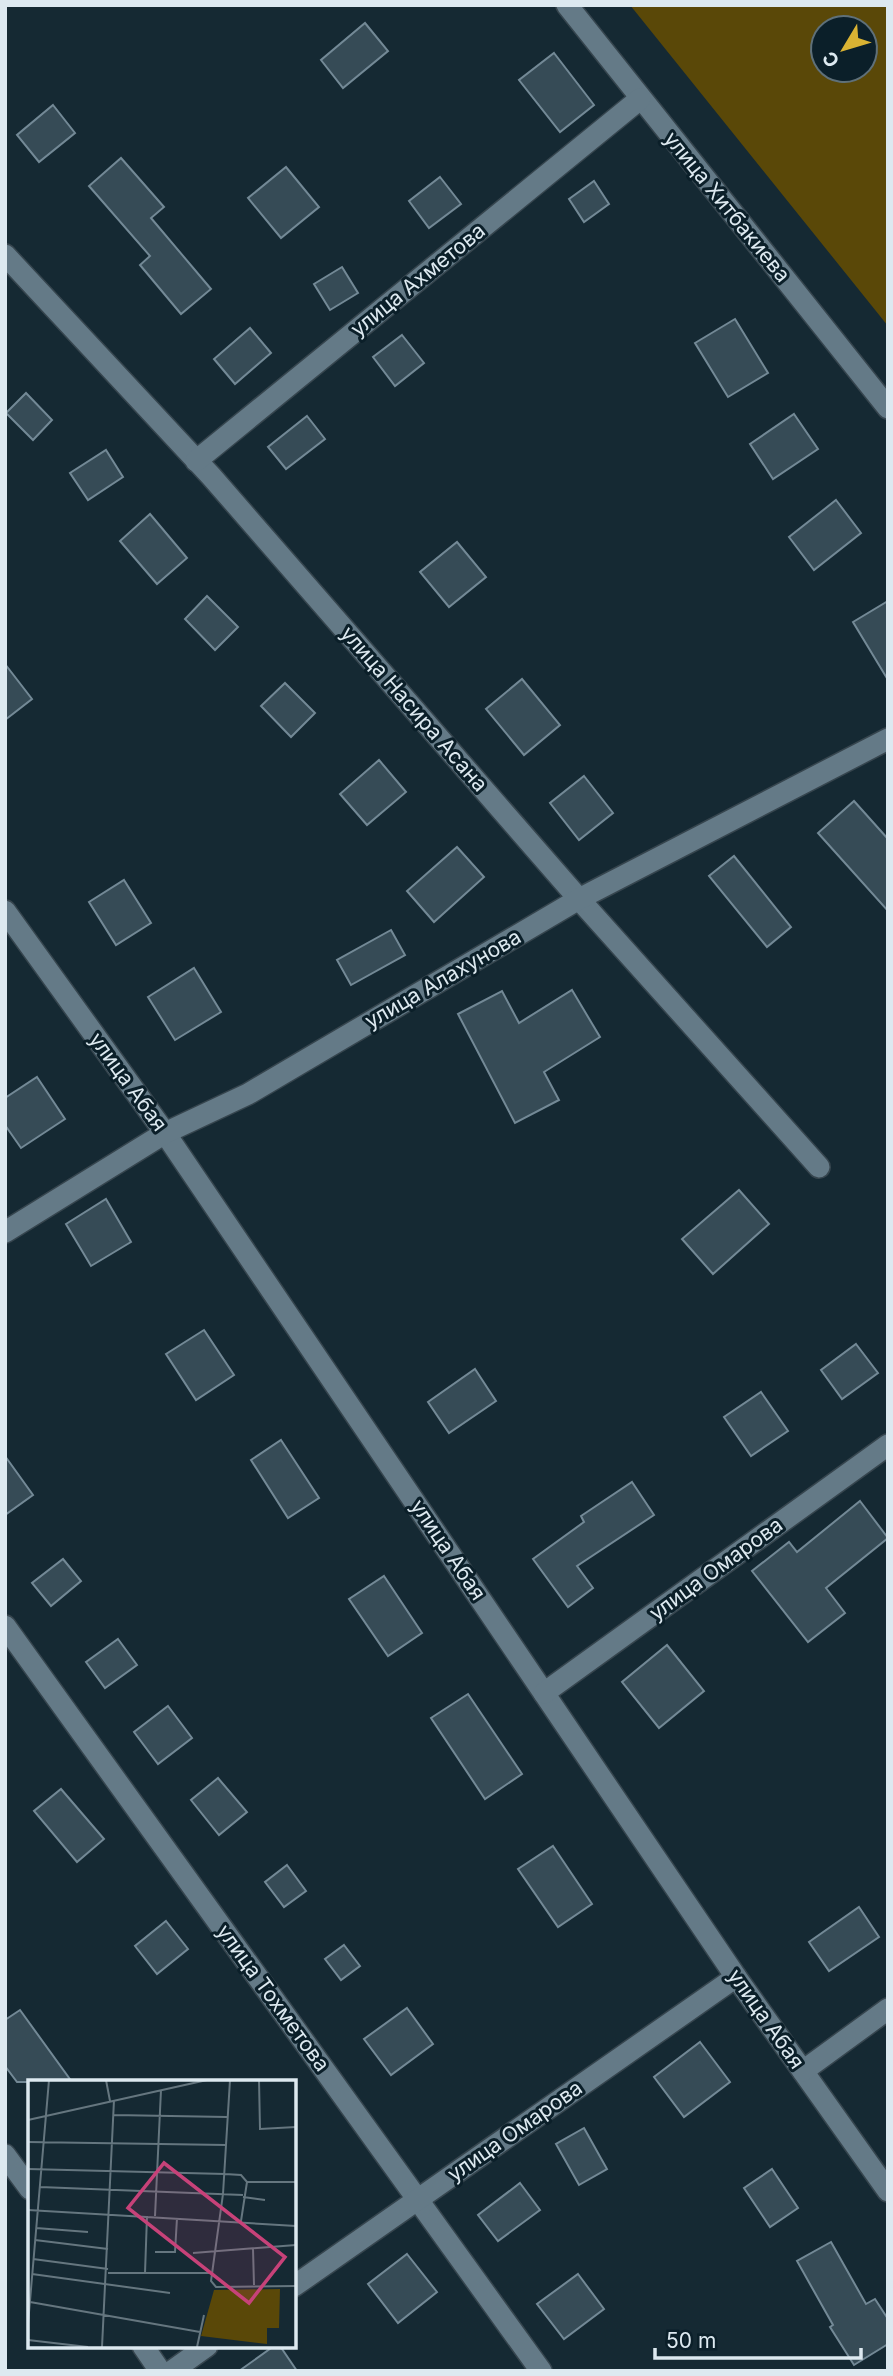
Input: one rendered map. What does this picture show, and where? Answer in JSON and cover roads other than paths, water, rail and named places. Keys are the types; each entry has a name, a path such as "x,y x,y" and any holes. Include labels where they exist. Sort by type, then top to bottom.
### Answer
{"street":[{"name":"улица Хитбакиева","path":"567,5 888,408"},
{"name":"улица Ахметова","path":"196,461 640,99"},
{"name":"улица Насира Асана","path":"5,255 196,461 579,899 818,1167"},
{"name":"улица Алахунова","path":"5,1232 165,1133 248,1094 579,899 887,742"},
{"name":"улица Абая","path":"5,911 165,1133 736,1976 888,2191"},
{"name":"улица Омарова","path":"544,1693 888,1445"},
{"name":"улица Тохметова","path":"5,1626 541,2371"},
{"name":"улица Омарова","path":"296,2285 736,1976"},
{"path":"803,2071 888,2009"},
{"path":"5,2155 28,2186"},
{"path":"144,2348 160,2371"},
{"path":"172,2371 204,2348"}]}
